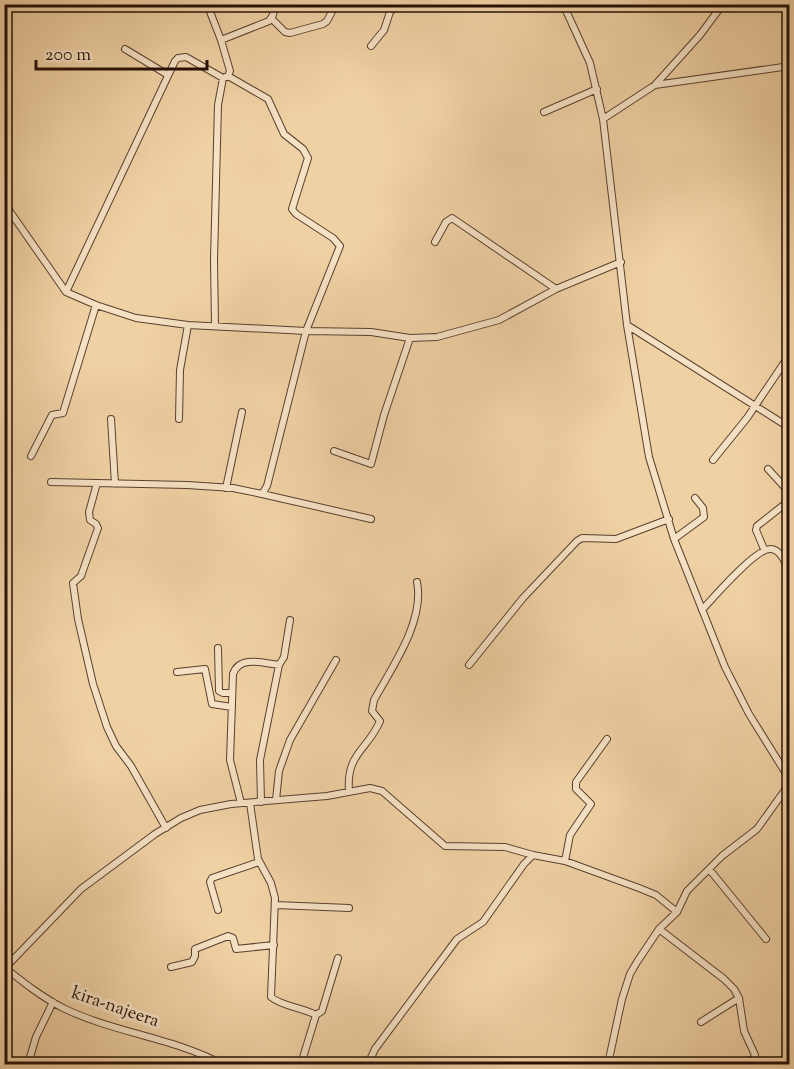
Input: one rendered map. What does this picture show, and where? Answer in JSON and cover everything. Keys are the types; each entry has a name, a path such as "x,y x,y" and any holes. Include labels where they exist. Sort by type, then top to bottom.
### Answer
{"street":[{"path":"207,4 230,71 218,105 214,260 215,325"},
{"path":"272,18 275,4"},
{"path":"272,18 285,32 290,33 323,24 336,4"},
{"path":"371,46 384,30 390,12 397,4"},
{"path":"563,4 590,63 603,119 627,325 649,457 674,539 736,689 789,781 757,829 709,869 687,891 677,912 659,929 630,974 616,1020 608,1065"},
{"path":"603,119 655,85 700,35 723,4"},
{"path":"221,40 272,18"},
{"path":"125,49 168,75"},
{"path":"66,292 175,61 182,56 268,99 284,134 306,153 308,158 292,209 333,238 340,246 306,331 267,486 262,494"},
{"path":"655,85 789,66"},
{"path":"544,112 597,89"},
{"path":"4,203 66,292 136,318 188,326 215,325 306,331 378,332 410,339 437,338 483,326 517,311 556,289 621,262"},
{"path":"435,242 446,222 452,218 556,289"},
{"path":"31,456 52,415 63,413 96,305"},
{"path":"627,325 789,428"},
{"path":"178,419 180,370 188,326"},
{"path":"334,452 371,464 384,415 410,339"},
{"path":"713,460 737,431 786,360"},
{"path":"226,488 242,412"},
{"path":"111,419 115,484"},
{"path":"768,469 789,493"},
{"path":"51,482 226,488 371,519"},
{"path":"97,483 89,512 90,520 98,528 81,576 73,583 78,619 93,684 107,727 116,746 131,766 166,828"},
{"path":"674,539 704,517 703,508 695,498"},
{"path":"764,549 756,530 757,526 789,500"},
{"path":"469,665 523,598 577,541 582,538 616,539 669,519"},
{"path":"702,610 738,572 764,549 778,552 789,574"},
{"path":"349,791 348,777 351,765 380,721 372,711 374,700 398,657 418,607 417,582"},
{"path":"261,802 261,752 279,665 284,657 290,620"},
{"path":"218,648 219,691 232,693"},
{"path":"276,800 279,771 290,740 336,660"},
{"path":"241,803 230,760 233,674 238,664 243,662 279,665"},
{"path":"177,672 205,669 212,704 232,707"},
{"path":"565,861 570,835 591,804 576,789 576,782 607,740"},
{"path":"5,968 74,895 166,828 200,810 241,803 376,788 445,846 505,847 565,861 648,891 677,912"},
{"path":"250,803 259,862 271,883 274,905 271,997 275,1001 305,1009 316,1015"},
{"path":"368,1065 375,1049 457,939 464,932 483,922 524,864 533,855"},
{"path":"218,910 211,880 213,877 259,862"},
{"path":"709,869 766,939"},
{"path":"274,905 349,908"},
{"path":"659,929 724,979 739,998 744,1031 756,1054 753,1059 741,1065"},
{"path":"171,967 192,962 195,949 228,936 233,938 236,949 274,945"},
{"path":"301,1065 316,1015 322,1011 338,958"},
{"name":"kira-najeera","path":"5,968 53,1002 101,1022 168,1042 222,1065"},
{"path":"701,1022 739,998"},
{"path":"28,1065 36,1037 53,1002"}]}
